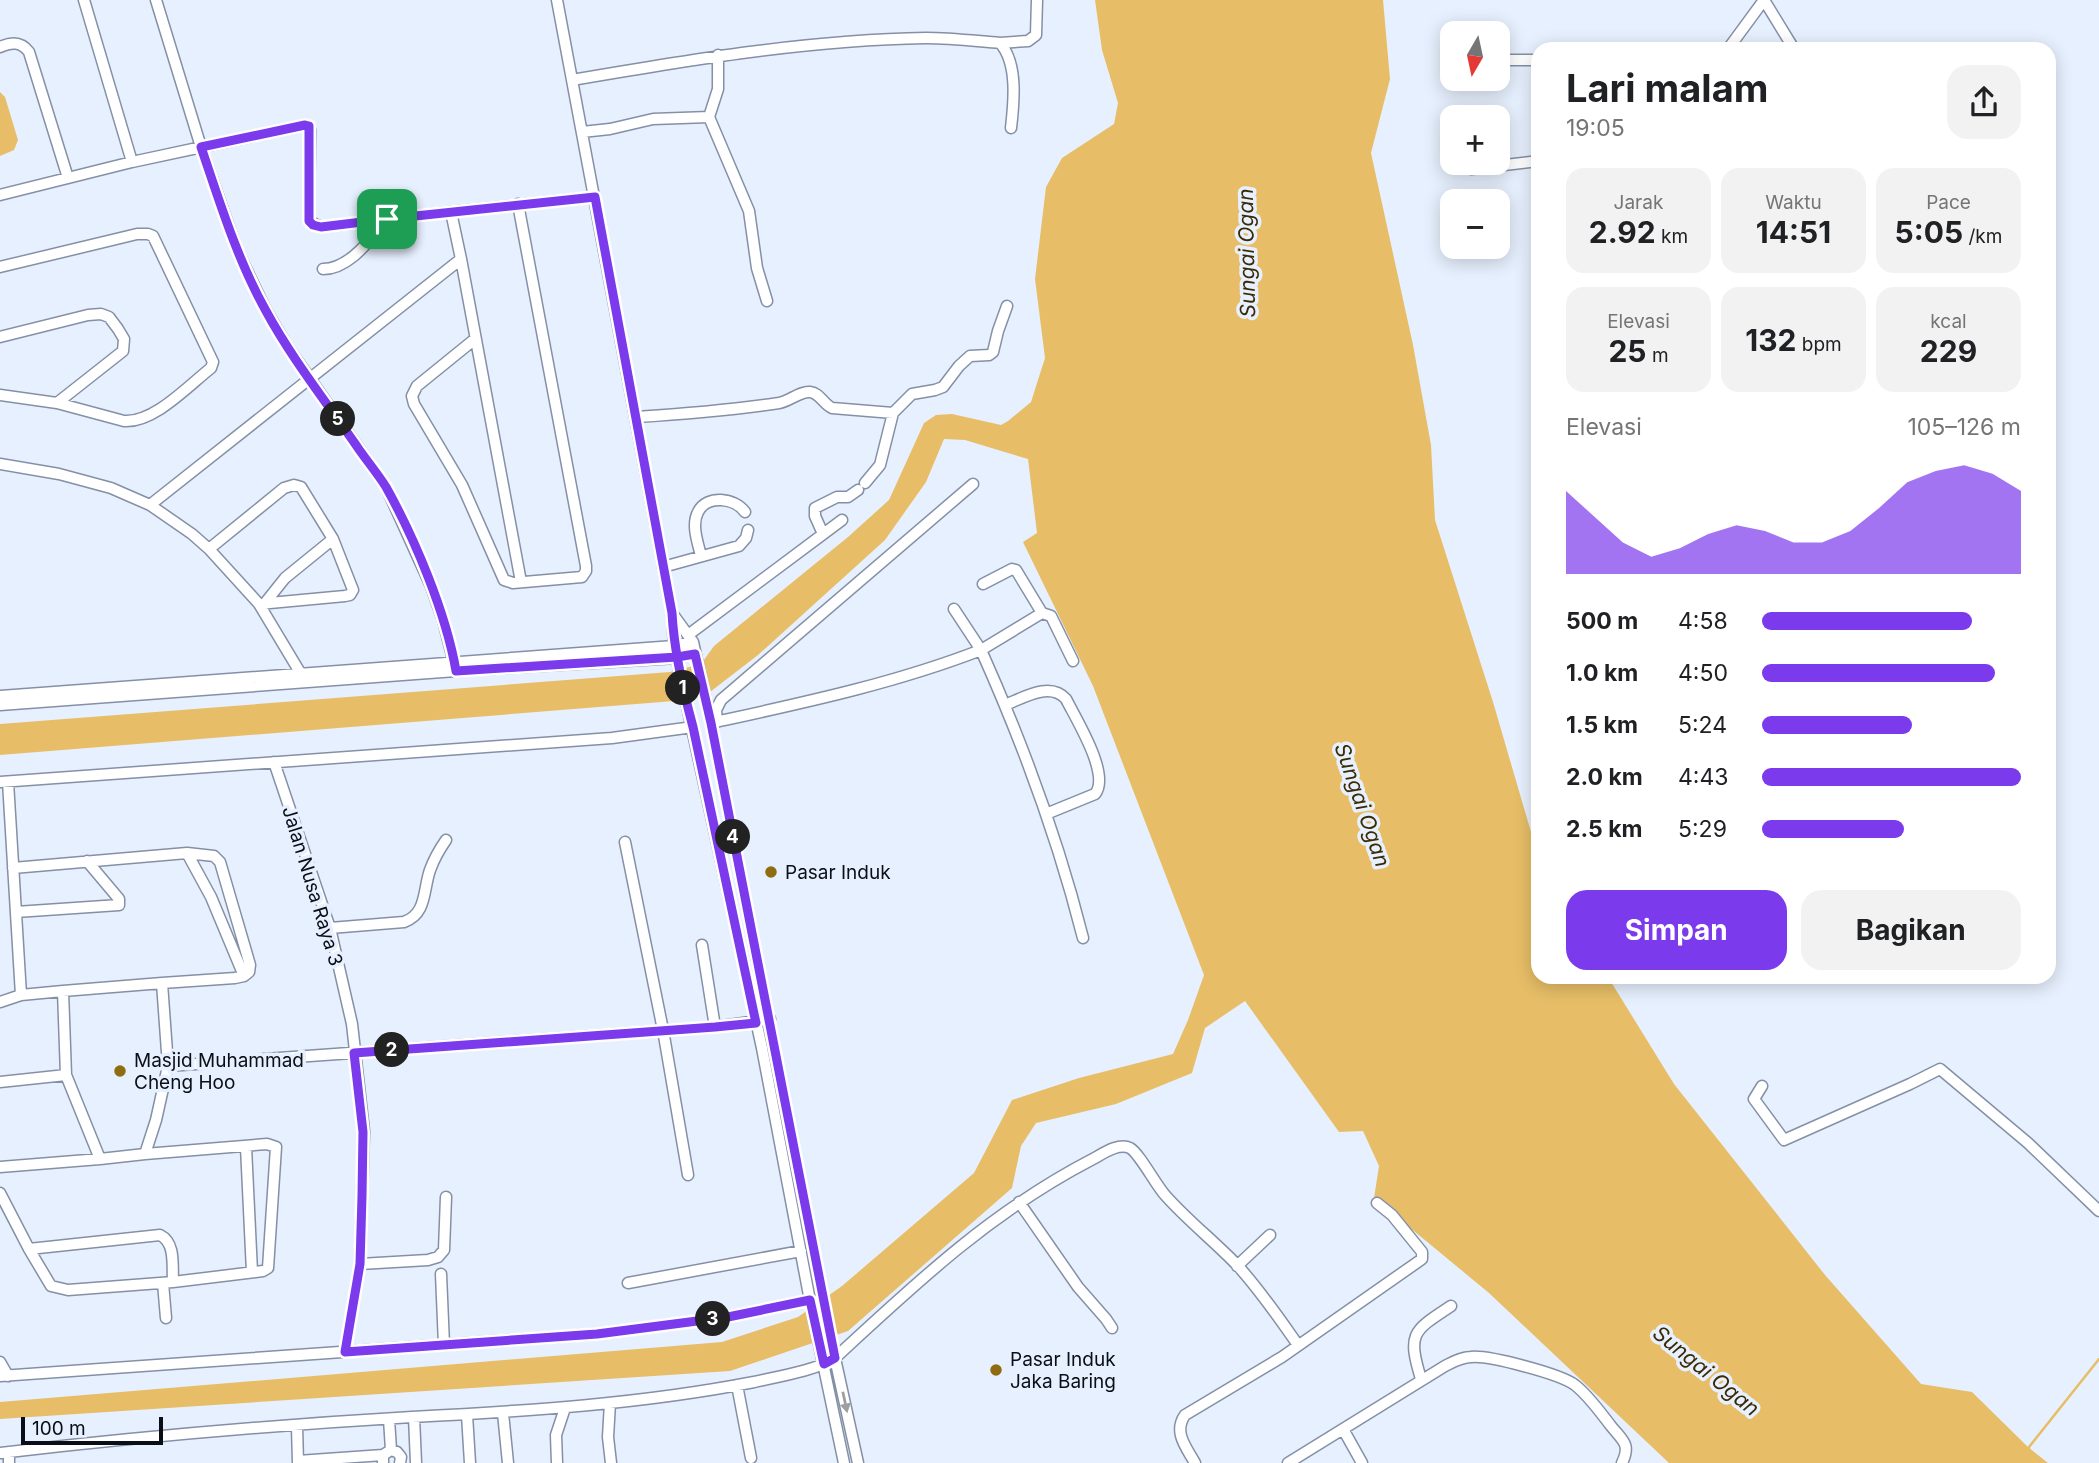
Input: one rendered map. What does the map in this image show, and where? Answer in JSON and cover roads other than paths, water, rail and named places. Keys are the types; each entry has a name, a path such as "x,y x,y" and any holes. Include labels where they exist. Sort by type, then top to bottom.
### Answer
{"street":[{"path":"85,0 132,162"},
{"path":"156,0 226,223 249,277 287,346 386,487 431,586 455,666"},
{"path":"557,0 672,613 674,646 756,1023 845,1463"},
{"path":"572,80 718,55 816,43 928,38 1000,43 1028,41 1036,35 1037,0"},
{"path":"1733,42 1764,0 1790,42"},
{"path":"1000,43 1008,54 1011,71 1011,128"},
{"path":"0,47 21,44 29,52 68,178"},
{"path":"718,55 718,89 709,117 749,211 757,268 767,301"},
{"path":"1510,60 1531,60"},
{"path":"582,132 653,119 709,117"},
{"path":"0,195 132,162 305,125 309,126 309,221 321,227 595,197"},
{"path":"1510,164 1531,162"},
{"path":"475,339 417,386 412,396 413,401 462,485 502,577 507,582 579,578 585,574 586,566 519,204"},
{"path":"451,212 521,582"},
{"path":"323,270 337,268 349,259 387,219"},
{"path":"0,267 137,234 153,236 214,362 211,368 160,408 134,422 57,403 0,395"},
{"path":"150,505 461,259"},
{"path":"823,534 815,516 815,508 837,497 848,497 862,486 880,465 893,413 912,394 943,387 970,356 989,355 993,352 1007,306"},
{"path":"0,337 88,315 105,315 112,320 124,339 124,349 57,403"},
{"path":"636,417 712,412 780,403 808,392 816,394 832,408 893,413"},
{"path":"0,464 91,482 150,505 192,534 262,603 301,679"},
{"path":"714,723 721,700 973,484"},
{"path":"209,549 284,488 294,485 303,489 333,539 353,586 350,594 262,603"},
{"path":"701,556 696,525 701,508 717,499 737,503 745,512"},
{"path":"0,705 674,646 690,639 842,520"},
{"path":"663,567 739,546 746,538 748,530"},
{"path":"262,603 285,578 333,539"},
{"path":"983,583 1012,569 1016,570 1042,613 1051,616 1073,661"},
{"path":"954,609 981,650 1005,705 1068,878 1083,939"},
{"path":"672,613 690,639 704,696 714,723 822,1295 858,1463"},
{"path":"714,723 883,684 937,667 981,650 1042,613"},
{"path":"455,666 678,662 696,658"},
{"path":"0,696 301,679"},
{"path":"1005,705 1041,691 1059,692 1066,699 1098,769 1100,784 1095,794 1046,814"},
{"path":"21,995 13,868 4,782 611,738 693,727"},
{"name":"Jalan Nusa Raya 3","path":"274,762 330,928 352,1024 363,1132 360,1264 345,1352"},
{"path":"330,928 404,922 411,919 421,909 432,863 446,840"},
{"path":"625,842 663,1030 688,1175"},
{"path":"0,1002 21,995 244,976 250,965 220,862 210,854 187,853 13,868"},
{"path":"187,853 211,897 244,976"},
{"path":"16,912 119,905 120,899 87,861"},
{"path":"702,946 715,1027"},
{"path":"145,1154 156,1121 168,1066 162,982"},
{"path":"63,991 66,1075 100,1158"},
{"path":"168,1066 715,1027 769,1019"},
{"path":"1762,1086 1754,1099 1783,1139 1787,1140 1940,1069 1943,1070 2028,1143 2099,1210"},
{"path":"0,1082 66,1075"},
{"path":"0,1167 267,1144 274,1146 277,1150 269,1265 265,1271 62,1290 51,1286 0,1193"},
{"path":"246,1147 253,1272"},
{"path":"9,1463 5,1452 86,1443 565,1408 685,1394 737,1385 824,1364 835,1358 925,1275 1019,1202 1075,1168 1117,1147 1133,1150 1164,1194 1237,1266 1298,1345"},
{"path":"360,1264 438,1257 444,1251 446,1197"},
{"path":"1019,1202 1078,1287 1112,1328"},
{"path":"1195,1463 1180,1434 1180,1423 1185,1415 1298,1345 1422,1259 1422,1252 1411,1237 1377,1202"},
{"path":"29,1249 160,1235 165,1237 170,1246 166,1318"},
{"path":"1237,1266 1270,1235"},
{"path":"628,1283 801,1251"},
{"path":"441,1275 444,1345"},
{"path":"0,1362 4,1376 597,1334 811,1303"},
{"path":"1421,1379 1414,1350 1417,1332 1422,1325 1451,1306"},
{"path":"1288,1463 1421,1379 1463,1358 1479,1357 1565,1380 1577,1387 1626,1445 1628,1449 1622,1463"},
{"path":"737,1385 751,1458"},
{"path":"610,1403 608,1437 611,1463"},
{"path":"557,1463 555,1443 565,1408"},
{"path":"503,1413 508,1463"},
{"path":"467,1415 470,1463"},
{"path":"414,1417 416,1463"},
{"path":"386,1456 389,1419"},
{"path":"297,1426 298,1462 386,1456 397,1452 401,1457 400,1463"},
{"path":"1343,1429 1362,1463"}],"water":[{"name":"Sungai Ogan","path":"1095,0 1383,0 1390,79 1371,153 1413,345 1431,445 1435,520 1531,832 1531,984 1612,984 1674,1084 1825,1275 1921,1384 1972,1392 2048,1463 1669,1463 1489,1293 1374,1198 1379,1166 1363,1131 1339,1132 1245,1001 1205,1028 1192,1073 1116,1104 1036,1123 1021,1146 1012,1188 848,1331 730,1371 0,1419 0,1402 722,1342 798,1317 842,1286 974,1173 1012,1100 1079,1078 1173,1054 1204,975 1093,686 1023,542 1037,533 1028,459 965,440 944,439 926,482 885,540 758,655 710,692 674,701 0,755 0,724 670,672 701,664 714,646 848,537 889,500 924,423 936,415 952,414 1001,425 1031,402 1045,358 1035,279 1046,187 1062,158 1114,124 1118,103 1102,50"},
{"path":"0,92 5,97 18,140 14,150 0,156"}],"waterway":[{"path":"2028,1450 2099,1359"}],"place":[{"name":"Pasar Induk","path":"771,872"},
{"name":"Masjid Muhammad Cheng Hoo","path":"120,1071"},
{"name":"Pasar Induk Jaka Baring","path":"996,1370"}]}
